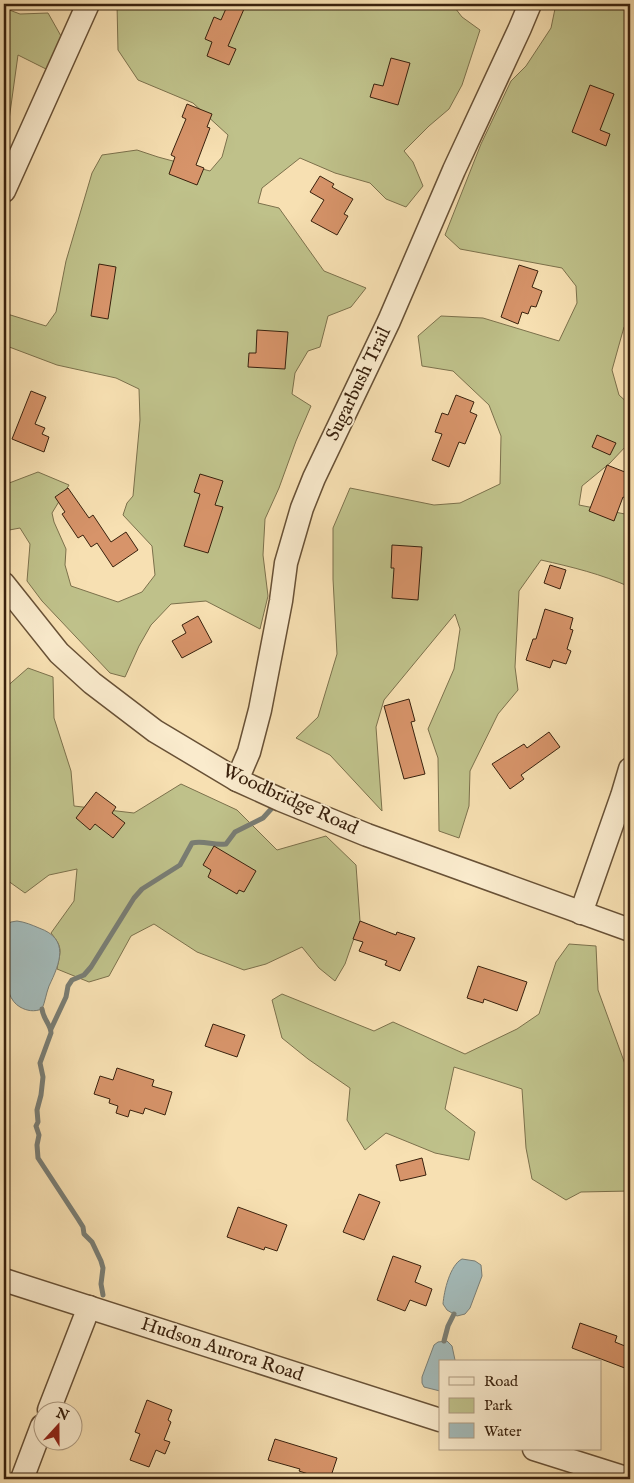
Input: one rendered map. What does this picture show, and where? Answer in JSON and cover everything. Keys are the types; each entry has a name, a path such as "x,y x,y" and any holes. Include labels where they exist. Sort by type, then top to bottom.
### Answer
{"street":[{"path":"4,191 88,4"},
{"name":"Sugarbush Trail","path":"237,780 249,752 258,718 281,601 286,563 302,508 314,478 389,321 454,170 530,4"},
{"name":"Woodbridge Road","path":"4,584 59,653 92,683 155,731 237,780 368,835 630,930"},
{"path":"581,913 630,769"},
{"name":"Hudson Aurora Road","path":"4,1280 439,1420"},
{"path":"52,1400 89,1307"},
{"path":"22,1479 33,1450"},
{"path":"537,1450 629,1479"}],"green space":[{"path":"117,4 452,4 462,17 480,30 462,85 449,109 404,151 413,162 423,186 406,207 386,199 370,183 335,173 300,158 262,188 258,203 279,208 324,271 366,288 351,307 328,316 320,347 308,351 295,373 292,394 311,406 265,519 263,555 268,596 260,629 206,601 171,604 151,625 125,677 110,673 42,601 27,581 30,544 20,528 4,531 4,485 38,472 69,485 52,513 66,549 65,565 71,586 118,602 142,592 155,575 152,546 123,515 127,503 133,496 140,420 139,389 116,378 57,365 4,345 4,313 46,326 56,312 66,261 92,173 102,155 137,150 210,171 222,157 228,135 193,103 138,80 118,50"},
{"path":"556,4 630,4 630,325 624,327 612,370 619,395 630,405 630,445 627,445 610,463 582,486 579,505 630,515 630,587 575,568 541,560 519,591 515,667 518,690 498,714 470,771 469,806 459,838 439,831 438,758 428,729 454,669 460,629 455,614 384,700 376,727 382,811 330,755 296,738 318,717 337,654 333,579 333,528 350,488 434,505 460,503 500,484 501,436 489,405 453,371 422,366 418,336 441,316 483,318 559,341 577,303 576,286 562,268 460,249 445,235 481,144 511,81 526,66 551,28"},
{"path":"4,8 20,14 48,13 61,36 48,70 18,55 9,120 4,117"},
{"path":"28,668 53,677 54,718 71,771 74,806 134,813 181,784 237,810 277,850 326,836 356,865 360,921 345,964 335,981 319,968 302,947 266,964 244,970 197,952 154,924 131,936 109,976 89,982 57,969 60,950 58,943 51,933 74,901 77,869 49,875 25,893 4,878 4,689"},
{"path":"569,944 596,946 598,990 625,1064 630,1067 630,1191 581,1192 566,1200 532,1179 526,1148 522,1089 454,1067 445,1109 475,1132 469,1160 435,1153 386,1133 365,1150 347,1120 350,1088 308,1059 282,1038 272,1000 282,994 374,1031 393,1022 465,1054 517,1029 539,1014 556,962"}],"water":[{"path":"17,921 49,933 59,945 59,960 42,1009 39,1010 31,1011 20,1007 9,993 6,983 4,972 4,927 11,922"},
{"path":"462,1259 475,1261 481,1265 482,1276 470,1308 465,1314 457,1316 447,1310 443,1304 451,1272"},
{"path":"447,1341 452,1346 455,1360 439,1360 439,1391 424,1387 422,1383 422,1377 434,1345 438,1342"}],"building":[{"path":"228,4 244,9 228,46 236,49 229,65 207,56 212,42 205,39 214,17 221,20"},
{"path":"391,58 410,63 398,105 370,97 374,84 383,86"},
{"path":"590,85 614,94 600,130 610,134 606,146 572,132"},
{"path":"187,104 212,114 207,127 210,128 196,165 204,168 197,185 169,174 175,157 171,155 186,119 182,117"},
{"path":"320,176 334,184 332,187 353,199 344,214 348,216 337,235 311,221 324,200 310,192"},
{"path":"99,264 116,267 108,319 91,316"},
{"path":"519,265 538,271 532,287 542,291 536,307 531,306 528,314 522,312 518,324 501,317"},
{"path":"257,330 288,332 285,369 248,367 249,353 256,353"},
{"path":"31,391 46,397 35,424 45,428 42,434 49,437 44,452 12,439"},
{"path":"456,395 474,402 470,412 477,415 465,444 459,442 449,467 432,460 442,434 435,432 442,413 448,415"},
{"path":"597,435 616,443 610,455 592,447"},
{"path":"607,465 630,474 630,500 623,497 614,521 589,511"},
{"path":"200,474 223,481 215,505 223,507 208,553 184,546 200,494 194,492"},
{"path":"68,488 89,518 93,515 111,542 126,532 138,550 113,567 97,543 91,547 83,535 78,538 62,514 65,512 55,497"},
{"path":"392,545 422,547 418,600 392,598 394,568 391,568"},
{"path":"550,565 566,570 560,589 544,583"},
{"path":"545,609 573,618 570,629 573,630 567,649 571,651 566,664 553,660 550,668 526,660 533,639 536,639"},
{"path":"198,616 212,642 182,658 172,641 186,633 182,625"},
{"path":"409,699 415,721 411,722 425,774 404,779 384,706"},
{"path":"549,732 560,747 521,775 524,779 510,789 492,764 524,744 527,748"},
{"path":"96,792 116,807 112,813 125,823 113,838 95,824 90,830 76,818"},
{"path":"214,846 256,871 244,892 239,890 237,894 208,877 211,870 203,865"},
{"path":"360,921 396,935 397,932 415,938 400,971 385,965 387,961 359,951 363,942 353,939"},
{"path":"478,966 527,982 517,1011 484,999 483,1003 467,998"},
{"path":"213,1024 245,1035 237,1057 205,1046"},
{"path":"117,1068 154,1080 152,1086 172,1092 165,1115 145,1108 143,1114 130,1110 128,1117 116,1113 118,1106 109,1103 110,1099 94,1094 100,1076 113,1080"},
{"path":"422,1158 426,1175 400,1181 396,1165"},
{"path":"359,1194 380,1202 364,1240 343,1232"},
{"path":"238,1207 287,1225 277,1251 265,1247 264,1250 227,1237"},
{"path":"393,1256 421,1266 415,1282 432,1289 426,1306 410,1300 405,1311 377,1300"},
{"path":"580,1323 617,1336 615,1342 630,1348 630,1370 572,1348"},
{"path":"147,1400 172,1410 168,1420 171,1422 164,1440 170,1442 165,1454 156,1450 149,1467 130,1460 140,1434 135,1432"},
{"path":"275,1439 337,1458 330,1479 324,1479 299,1471 300,1469 268,1460"}],"waterway":[{"path":"51,1029 66,997 68,986 72,980 84,975 91,967 134,898 142,889 180,865 192,843 226,844 235,832 263,818 273,807"},
{"path":"42,1009 51,1033 40,1063 43,1077 36,1126 39,1135 37,1145 38,1158 83,1227 84,1234 92,1242 103,1268 101,1284 103,1295"},
{"path":"444,1341 454,1314"}]}
